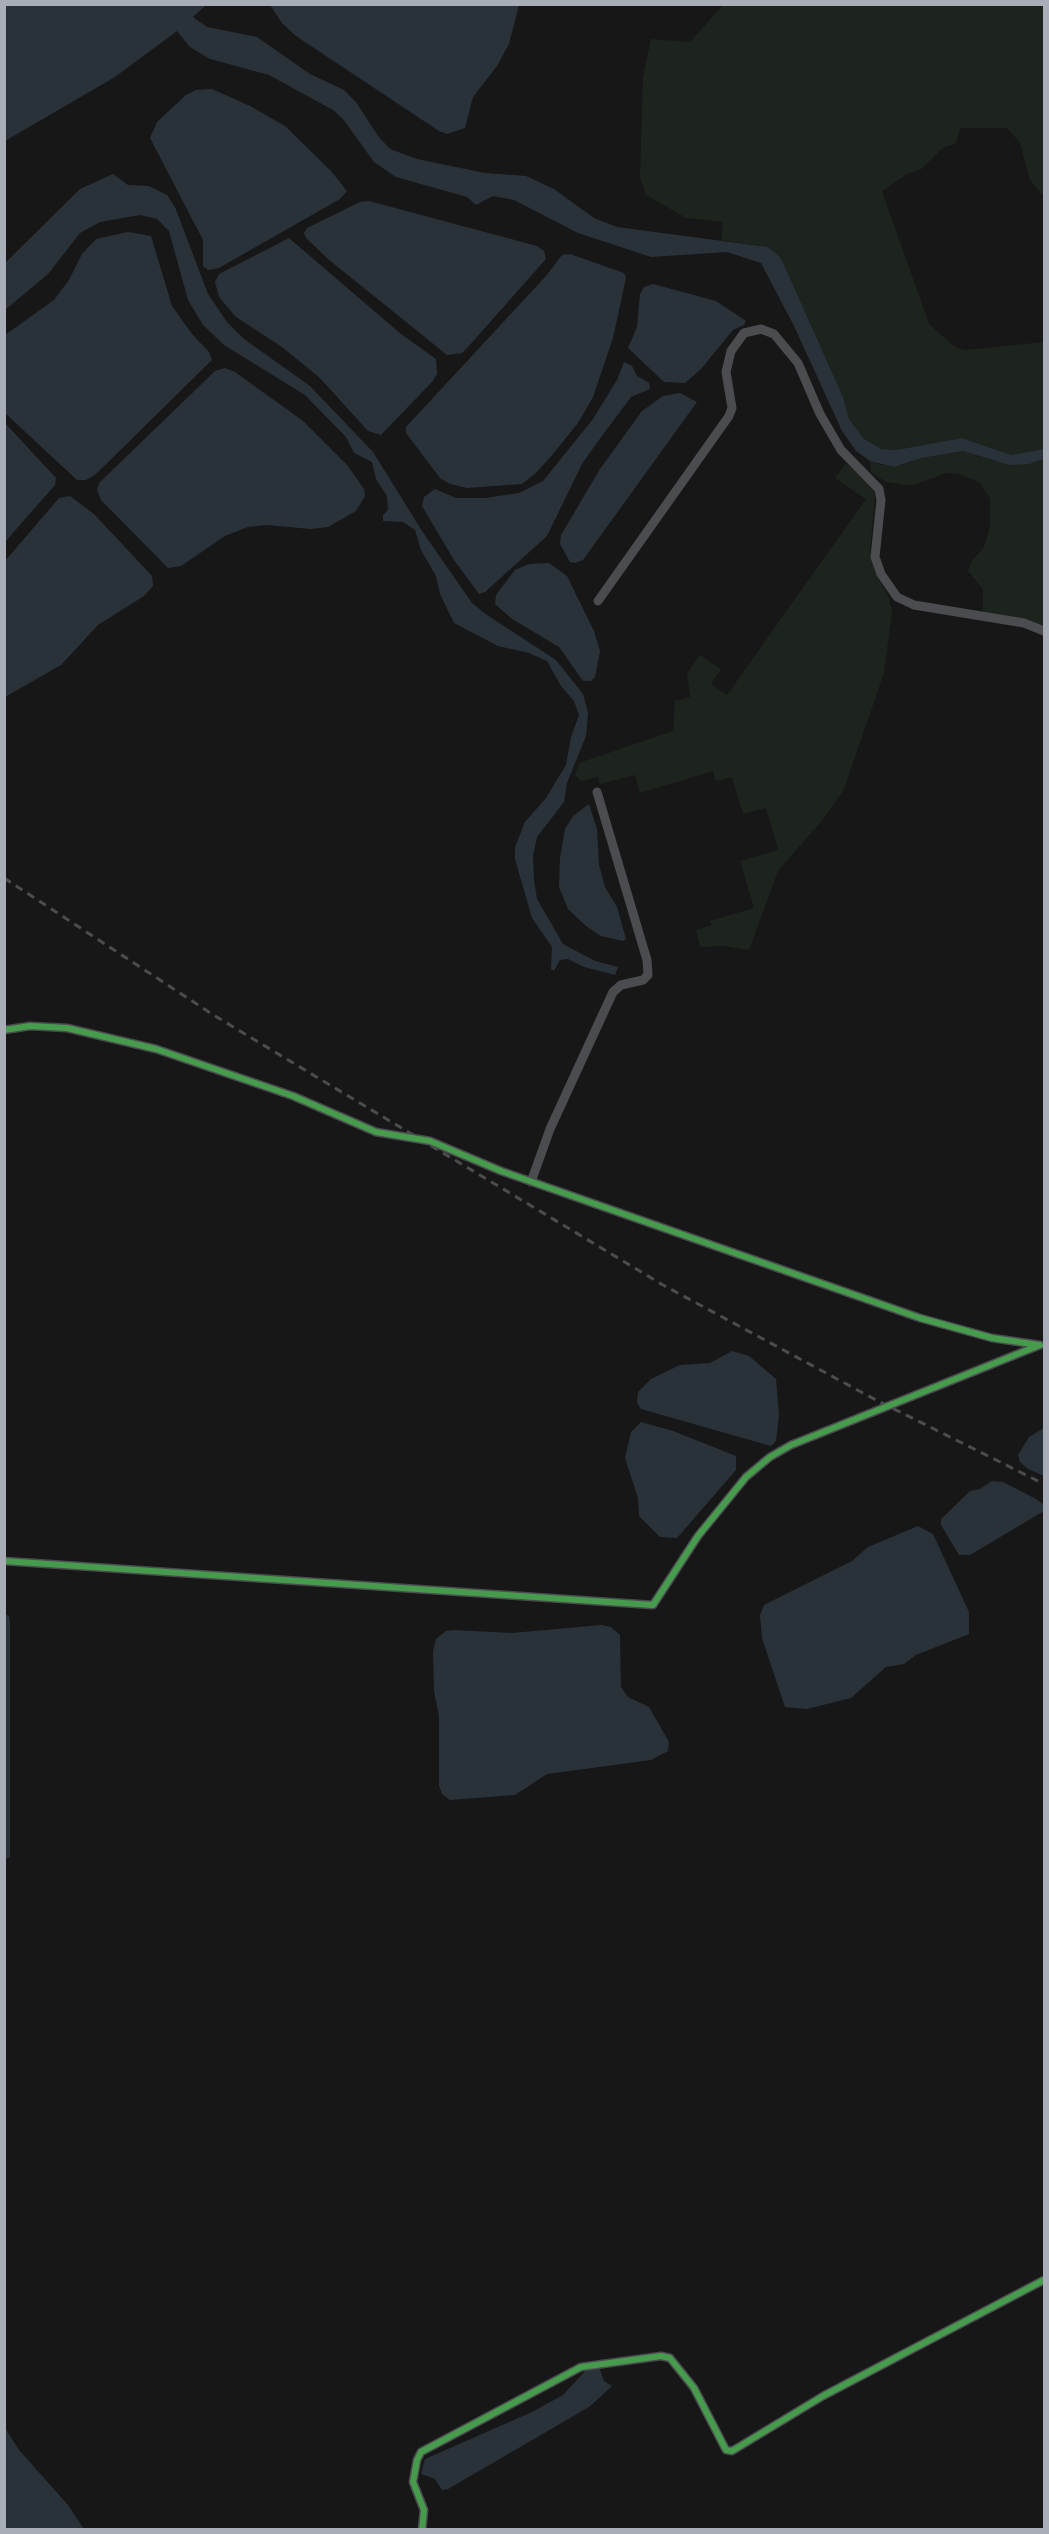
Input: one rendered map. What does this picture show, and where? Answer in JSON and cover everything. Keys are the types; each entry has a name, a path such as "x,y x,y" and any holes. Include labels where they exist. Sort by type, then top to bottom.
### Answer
{"street":[{"path":"598,601 729,416 732,408 726,372 731,351 744,333 761,328 774,333 798,363 820,414 841,450 879,489 881,500 874,557 881,574 897,597 914,605 1024,623 1044,631"},
{"path":"531,1182 550,1129 613,993 621,985 643,980 648,975 647,960 597,792"},
{"path":"4,1030 30,1026 67,1028 156,1049 293,1096 376,1132 430,1141 531,1182 920,1318 992,1338 1042,1346"},
{"path":"4,1561 653,1605 698,1536 746,1477 770,1457 791,1445 1042,1346"},
{"path":"422,2529 424,2510 413,2482 420,2452 581,2367 590,2364 668,2356 694,2388 726,2450 732,2451 823,2396 1044,2280"}],"shaded area":[{"path":"5,4 206,5 193,17 207,27 257,37 310,74 344,90 356,102 378,136 390,149 417,159 485,173 526,176 554,189 594,218 617,227 768,247 781,258 843,397 849,419 864,439 881,449 896,450 962,438 1011,455 1044,449 1044,459 1029,464 1009,465 963,451 922,458 894,467 870,461 856,451 842,431 794,326 761,263 727,252 651,257 578,233 514,200 493,196 476,205 467,197 396,177 374,162 343,119 333,110 269,75 210,59 190,47 177,31 115,77 5,141"},
{"path":"270,5 519,5 509,44 497,66 473,97 465,128 447,134 439,131 296,36 282,23"},
{"path":"723,5 1044,5 1044,197 1030,180 1020,143 1007,128 960,128 956,143 943,148 921,169 907,174 882,191 929,324 955,347 965,350 1044,342 1044,449 1011,455 962,438 896,450 877,448 863,439 849,419 843,397 781,258 768,247 721,240 723,222 686,218 646,195 640,176 643,77 651,39 690,42"},
{"path":"212,89 250,106 285,126 331,171 347,191 340,199 219,268 208,270 203,266 203,240 150,138 157,122 186,95 196,90"},
{"path":"113,174 128,185 149,186 167,195 175,207 208,294 227,322 244,339 310,386 373,452 422,531 472,603 556,660 583,694 588,713 586,736 567,783 564,802 537,837 533,856 534,880 537,899 563,944 595,961 618,967 615,975 584,967 568,959 560,960 554,971 551,969 552,947 532,918 515,859 515,847 525,822 546,798 566,765 571,737 579,715 574,701 561,686 547,661 529,653 498,646 454,623 440,594 436,576 421,550 415,530 403,522 383,521 383,515 388,510 387,496 376,479 372,462 354,453 346,437 305,395 224,345 203,325 188,300 169,231 157,219 140,215 100,222 80,233 48,274 5,310 5,263 80,189"},
{"path":"369,201 537,246 544,251 546,259 462,353 447,355 328,259 306,238 304,233 307,228 360,202"},
{"path":"128,232 151,236 172,306 192,334 209,352 212,360 96,474 86,480 77,480 5,413 5,335 54,300 69,280 82,254 96,239"},
{"path":"289,238 401,334 436,359 437,374 432,382 381,435 368,431 319,377 282,347 236,317 219,297 215,282 219,274"},
{"path":"570,254 624,273 626,278 613,338 593,397 578,423 553,454 536,473 522,484 467,488 450,484 440,478 406,433 406,427 546,276 562,255"},
{"path":"653,284 716,301 746,321 744,325 733,330 701,369 685,383 664,382 628,348 637,327 640,294 644,287"},
{"path":"624,362 632,366 637,376 649,383 650,389 631,397 596,444 582,464 547,536 485,592 479,594 454,560 422,506 424,497 435,489 456,498 485,498 519,493 543,481 593,419 617,380"},
{"path":"225,368 235,372 303,421 348,466 364,489 365,496 356,511 328,527 311,529 266,525 248,527 225,536 181,566 168,568 101,500 97,490 99,483 215,371"},
{"path":"680,393 697,402 583,560 570,562 560,544 561,535 600,469 642,411 663,396"},
{"path":"5,423 56,478 55,485 5,542"},
{"path":"963,451 994,461 1034,463 1044,459 1044,626 983,612 983,589 968,571 971,562 984,547 990,527 990,499 980,483 960,474 946,473 917,484 906,485 886,482 871,472 870,461 882,465 903,465 922,458"},
{"path":"846,463 870,484 875,494 870,554 875,572 889,598 892,612 884,673 844,789 824,818 778,871 749,950 725,946 700,947 696,930 712,925 710,921 754,908 740,861 778,850 766,808 743,814 732,777 716,781 713,771 640,793 635,775 600,784 598,777 582,781 575,775 579,763 673,731 675,701 690,697 687,673 700,655 721,669 711,684 727,695 866,499 835,478"},
{"path":"70,496 94,514 152,576 153,586 144,596 98,625 61,665 5,697 5,561 59,498"},
{"path":"549,563 567,576 594,631 600,651 595,677 591,681 583,681 559,647 512,619 495,604 496,595 515,570 529,564"},
{"path":"589,804 597,829 599,865 605,887 617,907 626,939 623,941 601,936 586,926 568,909 559,887 560,858 565,829 573,816"},
{"path":"732,1351 749,1356 776,1379 779,1415 776,1441 771,1446 641,1409 637,1403 638,1392 651,1379 680,1365 710,1363"},
{"path":"641,1422 673,1431 736,1456 736,1470 677,1538 660,1537 639,1516 638,1498 625,1458 631,1432"},
{"path":"1044,1428 1044,1476 1028,1469 1020,1462 1018,1455 1029,1437"},
{"path":"992,1481 1003,1482 1036,1499 1044,1505 1044,1511 970,1555 959,1555 941,1525 941,1519 970,1491 980,1489"},
{"path":"918,1526 933,1534 969,1612 969,1634 916,1655 904,1664 886,1667 851,1698 807,1709 785,1707 762,1638 760,1615 764,1605 852,1561 868,1547"},
{"path":"4,1614 9,1616 10,1622 10,1857 5,1859"},
{"path":"601,1625 611,1627 620,1635 621,1687 628,1697 649,1707 669,1742 668,1751 651,1760 547,1774 515,1795 450,1800 442,1794 439,1785 439,1716 434,1691 433,1651 436,1639 446,1631 453,1630 512,1633"},
{"path":"599,2367 604,2381 612,2386 589,2407 448,2489 442,2490 435,2479 421,2474 425,2459 532,2412 563,2395 587,2369"},
{"path":"5,2428 19,2450 68,2505 84,2529 5,2529"}],"railway":[{"path":"4,878 215,1016 663,1285 876,1400 1044,1484"}],"cycle path":[{"path":"4,1030 30,1026 67,1028 156,1049 293,1096 376,1132 430,1141 501,1171 920,1318 992,1338 1039,1345"},
{"path":"4,1561 653,1605 698,1536 746,1477 770,1457 791,1445 1040,1345"},
{"path":"422,2530 424,2510 413,2482 417,2460 421,2452 581,2367 661,2356 670,2358 694,2388 726,2450 732,2451 823,2396 1044,2280"}]}
